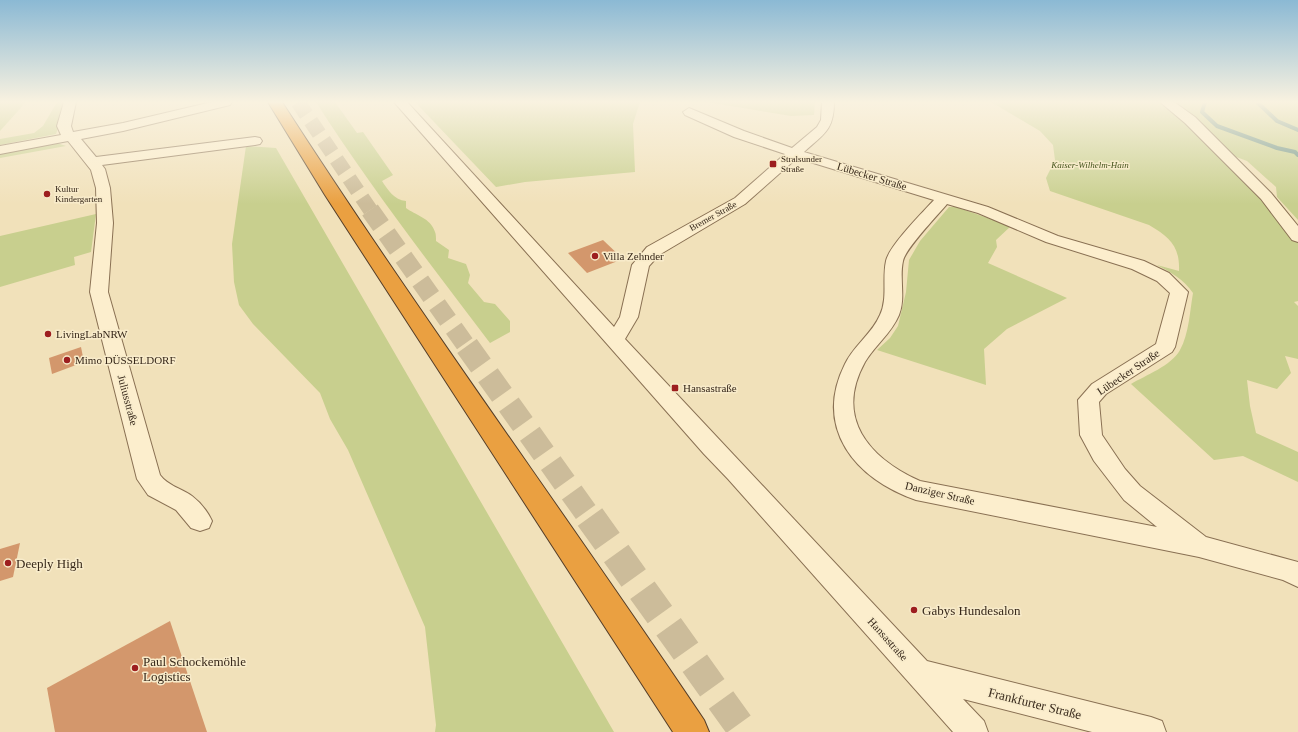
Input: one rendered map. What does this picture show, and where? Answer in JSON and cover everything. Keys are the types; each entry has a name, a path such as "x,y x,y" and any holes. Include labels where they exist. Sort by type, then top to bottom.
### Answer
{"highway":[{"path":"296,136 333,195 636,646 692,732"}],"street":[{"path":"0,150 70,136"},
{"name":"Juliusstraße","path":"71,136 98,169 103,188 105,208 99,292 149,479 156,488 184,503 200,521"},
{"name":"Hansastraße","path":"431,136 973,732"},
{"path":"745,136 794,153"},
{"name":"Bremer Straße","path":"615,340 629,317 640,265 653,251 740,201 813,136"},
{"path":"1206,136 1266,196 1298,237"},
{"path":"92,162 255,141"},
{"name":"Lübecker Straße","path":"794,153 1002,216 1052,239 1138,265 1163,277 1179,292 1165,347 1099,389 1088,400 1088,416 1091,435 1102,455 1132,493 1199,546 1288,570 1298,575"},
{"name":"Danziger Straße","path":"944,198 896,254 893,263 894,297 891,312 878,336 856,361 845,384 843,413 853,444 866,460 881,472 897,483 916,490 1199,546"},
{"name":"Frankfurter Straße","path":"919,673 1151,732"}],"green space":[{"path":"16,136 45,136 0,145 0,139"},
{"path":"338,136 366,136 393,175 382,181 387,188 395,197 406,201 406,208 430,223 435,233 436,241 449,250 448,258 466,264 470,275 468,283 484,302 495,304 510,321 510,332 490,343 357,164"},
{"path":"448,136 634,136 635,172 525,182 496,187"},
{"name":"Kaiser-Wilhelm-Hain","path":"1045,136 1200,136 1259,194 1287,232 1298,243 1298,301 1294,302 1298,306 1298,359 1285,356 1291,373 1277,389 1247,380 1250,406 1256,433 1298,452 1298,482 1243,456 1214,460 1131,384 1158,370 1176,356 1185,337 1189,322 1193,293 1177,277 1157,265 1179,271 1178,255 1168,238 1163,234 1149,225 1050,191 1046,178 1055,160 1053,145"},
{"path":"1211,136 1298,136 1298,220 1277,197 1276,187 1247,161 1231,155"},
{"path":"52,144 66,146 0,158 0,154"},
{"path":"246,146 276,148 614,732 435,732 436,725 425,627 348,450 330,419 320,393 253,324 239,305 234,282 232,244"},
{"path":"949,207 956,207 1011,226 996,240 997,247 988,263 1067,298 1007,329 984,349 986,385 877,350 890,338 898,326 906,292 909,260 920,241"},
{"path":"96,214 91,252 74,257 75,265 0,287 0,236"}],"building":[{"name":"Villa Zehnder","path":"603,240 623,259 587,273 568,253"},
{"name":"Mimo DÜSSELDORF","path":"81,347 84,362 52,374 49,358"},
{"name":"Deeply High","path":"20,543 13,577 0,581 0,549"},
{"name":"Paul Schockemöhle Logistics","path":"170,621 207,732 55,732 47,688"}],"waterway":[{"path":"1245,136 1277,148 1295,152 1298,155"}],"tunnel":[{"path":"321,136 371,211"},
{"path":"370,210 467,347"},
{"path":"467,346 590,518"},
{"path":"590,517 744,732"}],"place":[{"name":"Stralsunder Straße","path":"773,164"},
{"name":"Kultur Kindergarten","path":"47,194"},
{"name":"Villa Zehnder","path":"595,256"},
{"name":"LivingLabNRW","path":"48,334"},
{"name":"Mimo DÜSSELDORF","path":"67,360"},
{"name":"Hansastraße","path":"675,388"},
{"name":"Deeply High","path":"8,563"},
{"name":"Gabys Hundesalon","path":"914,610"},
{"name":"Paul Schockemöhle Logistics","path":"135,668"}]}
